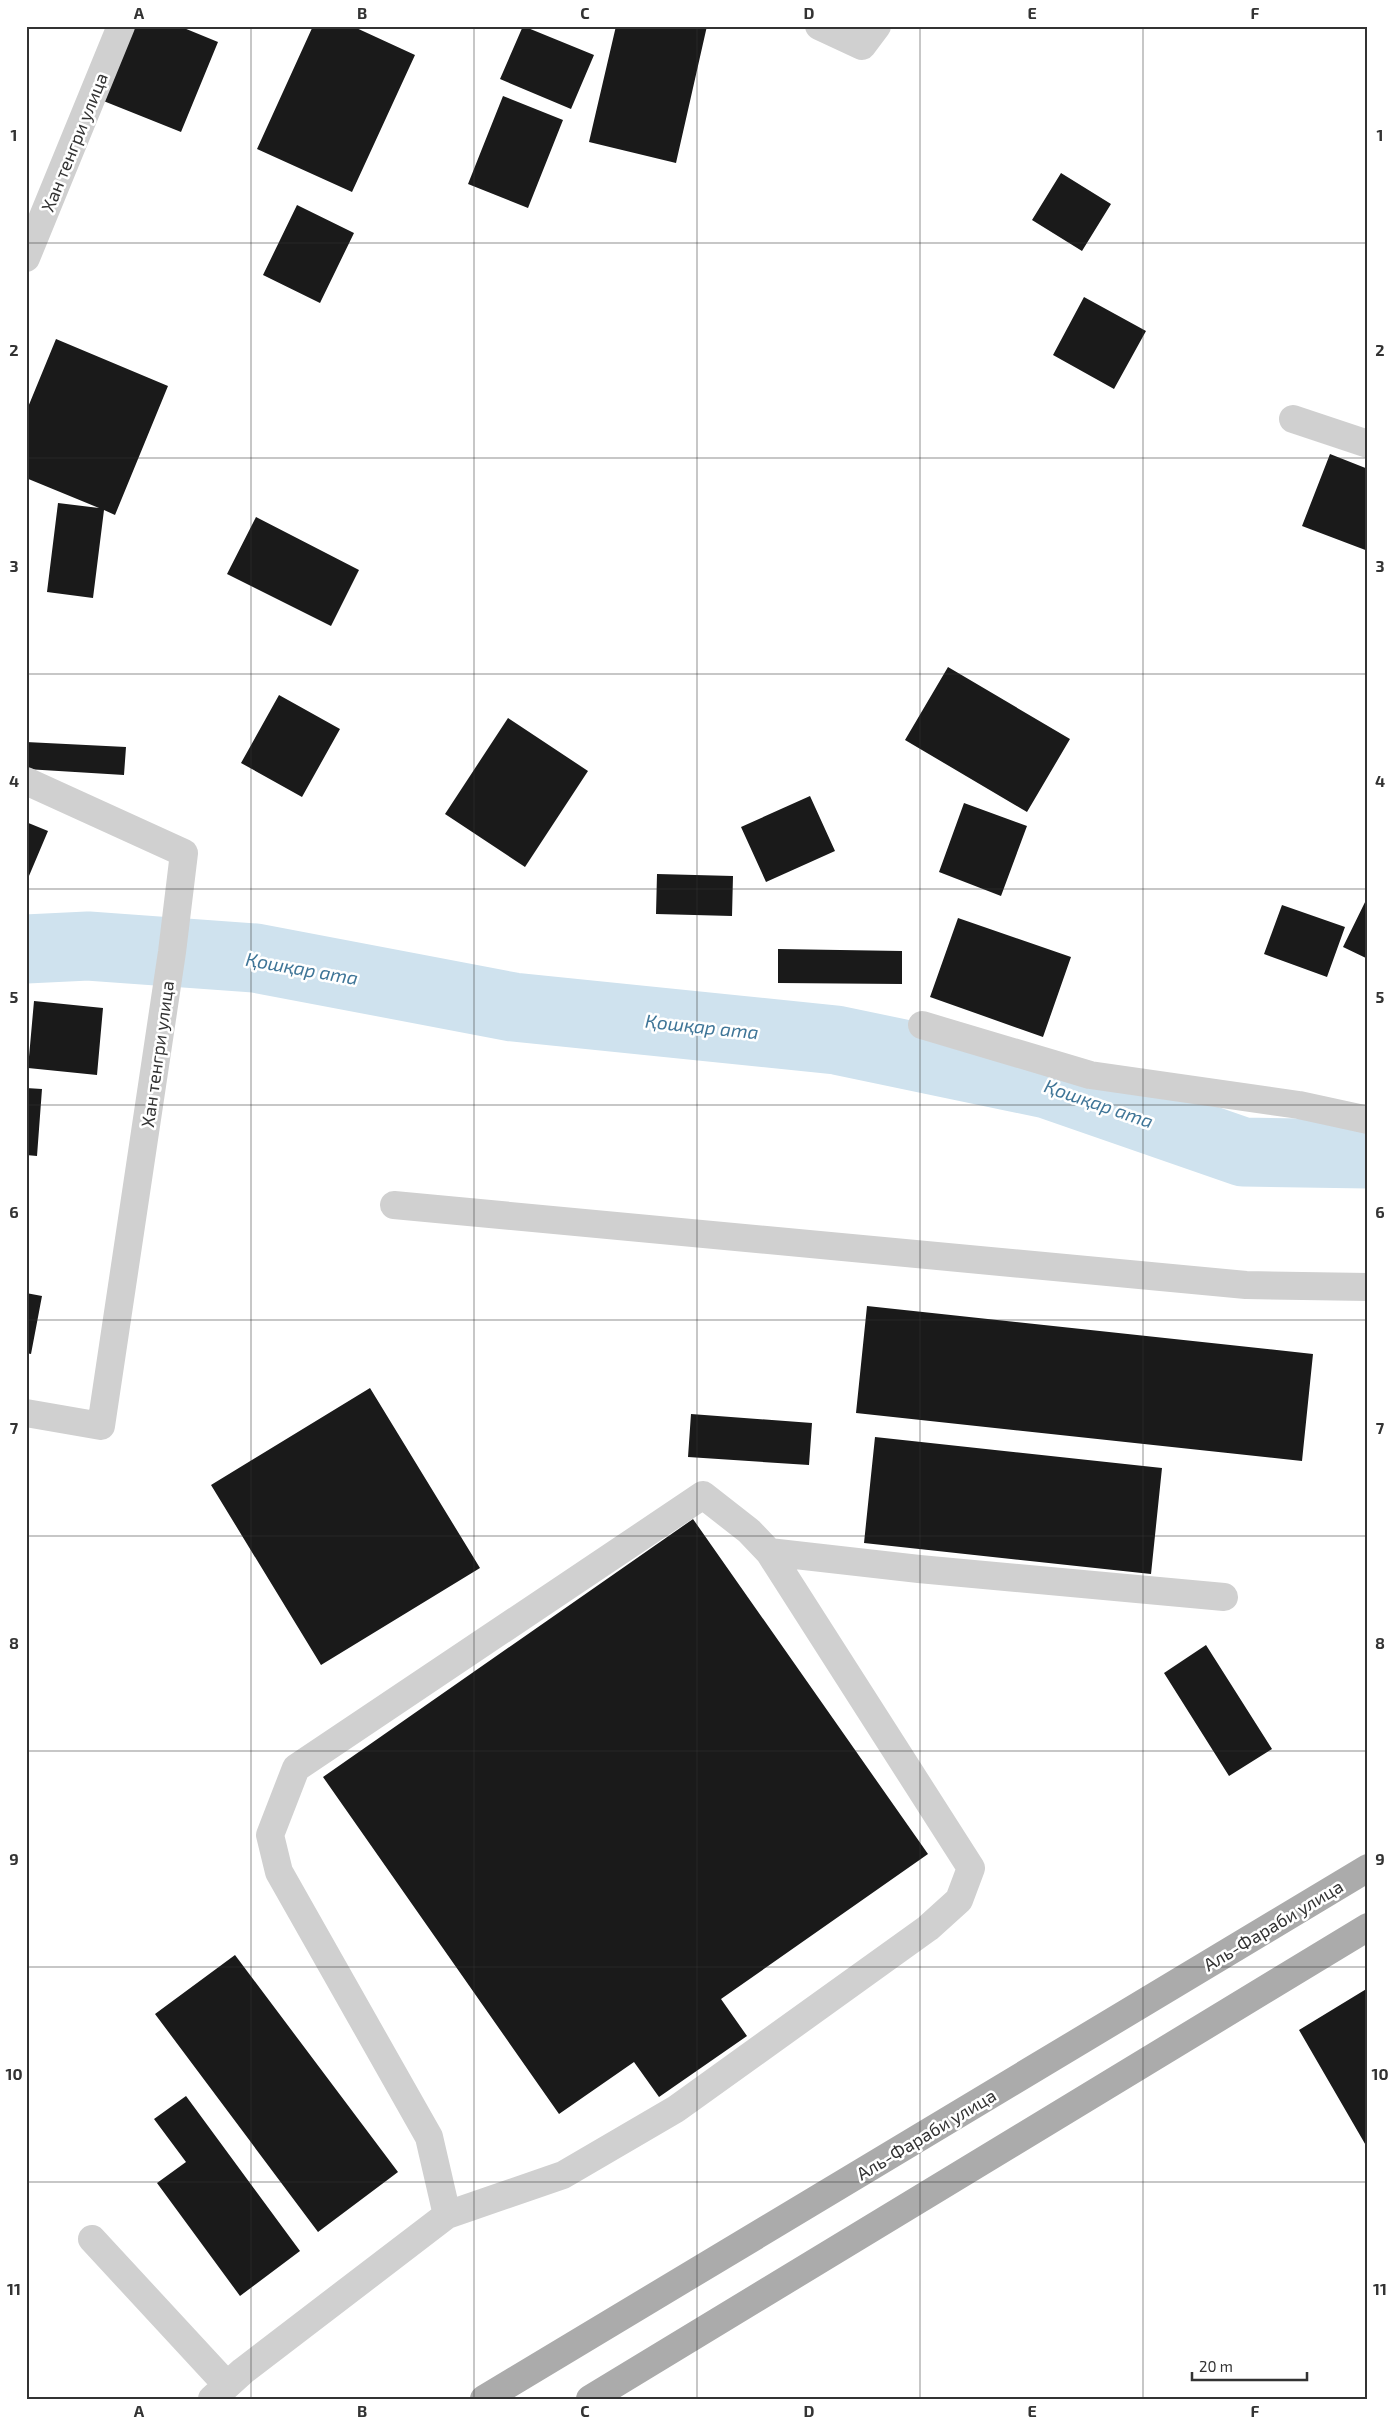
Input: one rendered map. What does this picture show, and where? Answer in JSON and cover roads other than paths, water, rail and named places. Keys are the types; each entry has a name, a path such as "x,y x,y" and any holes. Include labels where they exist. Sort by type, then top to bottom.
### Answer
{"main road":[{"name":"Аль-Фараби улица","path":"484,2399 1368,1868"},
{"path":"590,2399 1368,1927"}],"street":[{"name":"Хан тенгри улица","path":"26,258 121,26"},
{"path":"819,26 862,46 877,26"},
{"path":"1293,418 1368,444"},
{"name":"Хан тенгри улица","path":"26,781 184,853 170,962 101,1426 26,1413"},
{"path":"922,1025 1090,1075 1300,1105 1368,1120"},
{"path":"394,1205 1246,1285 1368,1287"},
{"path":"92,2239 219,2392 447,2215 563,2175 676,2109 928,1928 959,1900 971,1868 770,1552 749,1531 703,1495 296,1768 270,1835 279,1872 429,2138 447,2215"},
{"path":"770,1552 920,1569 1224,1598"}],"waterway":[{"name":"Қошқар ата","path":"26,949 88,946 255,958 513,1007 836,1040 1047,1084 1243,1152 1368,1154"}]}
